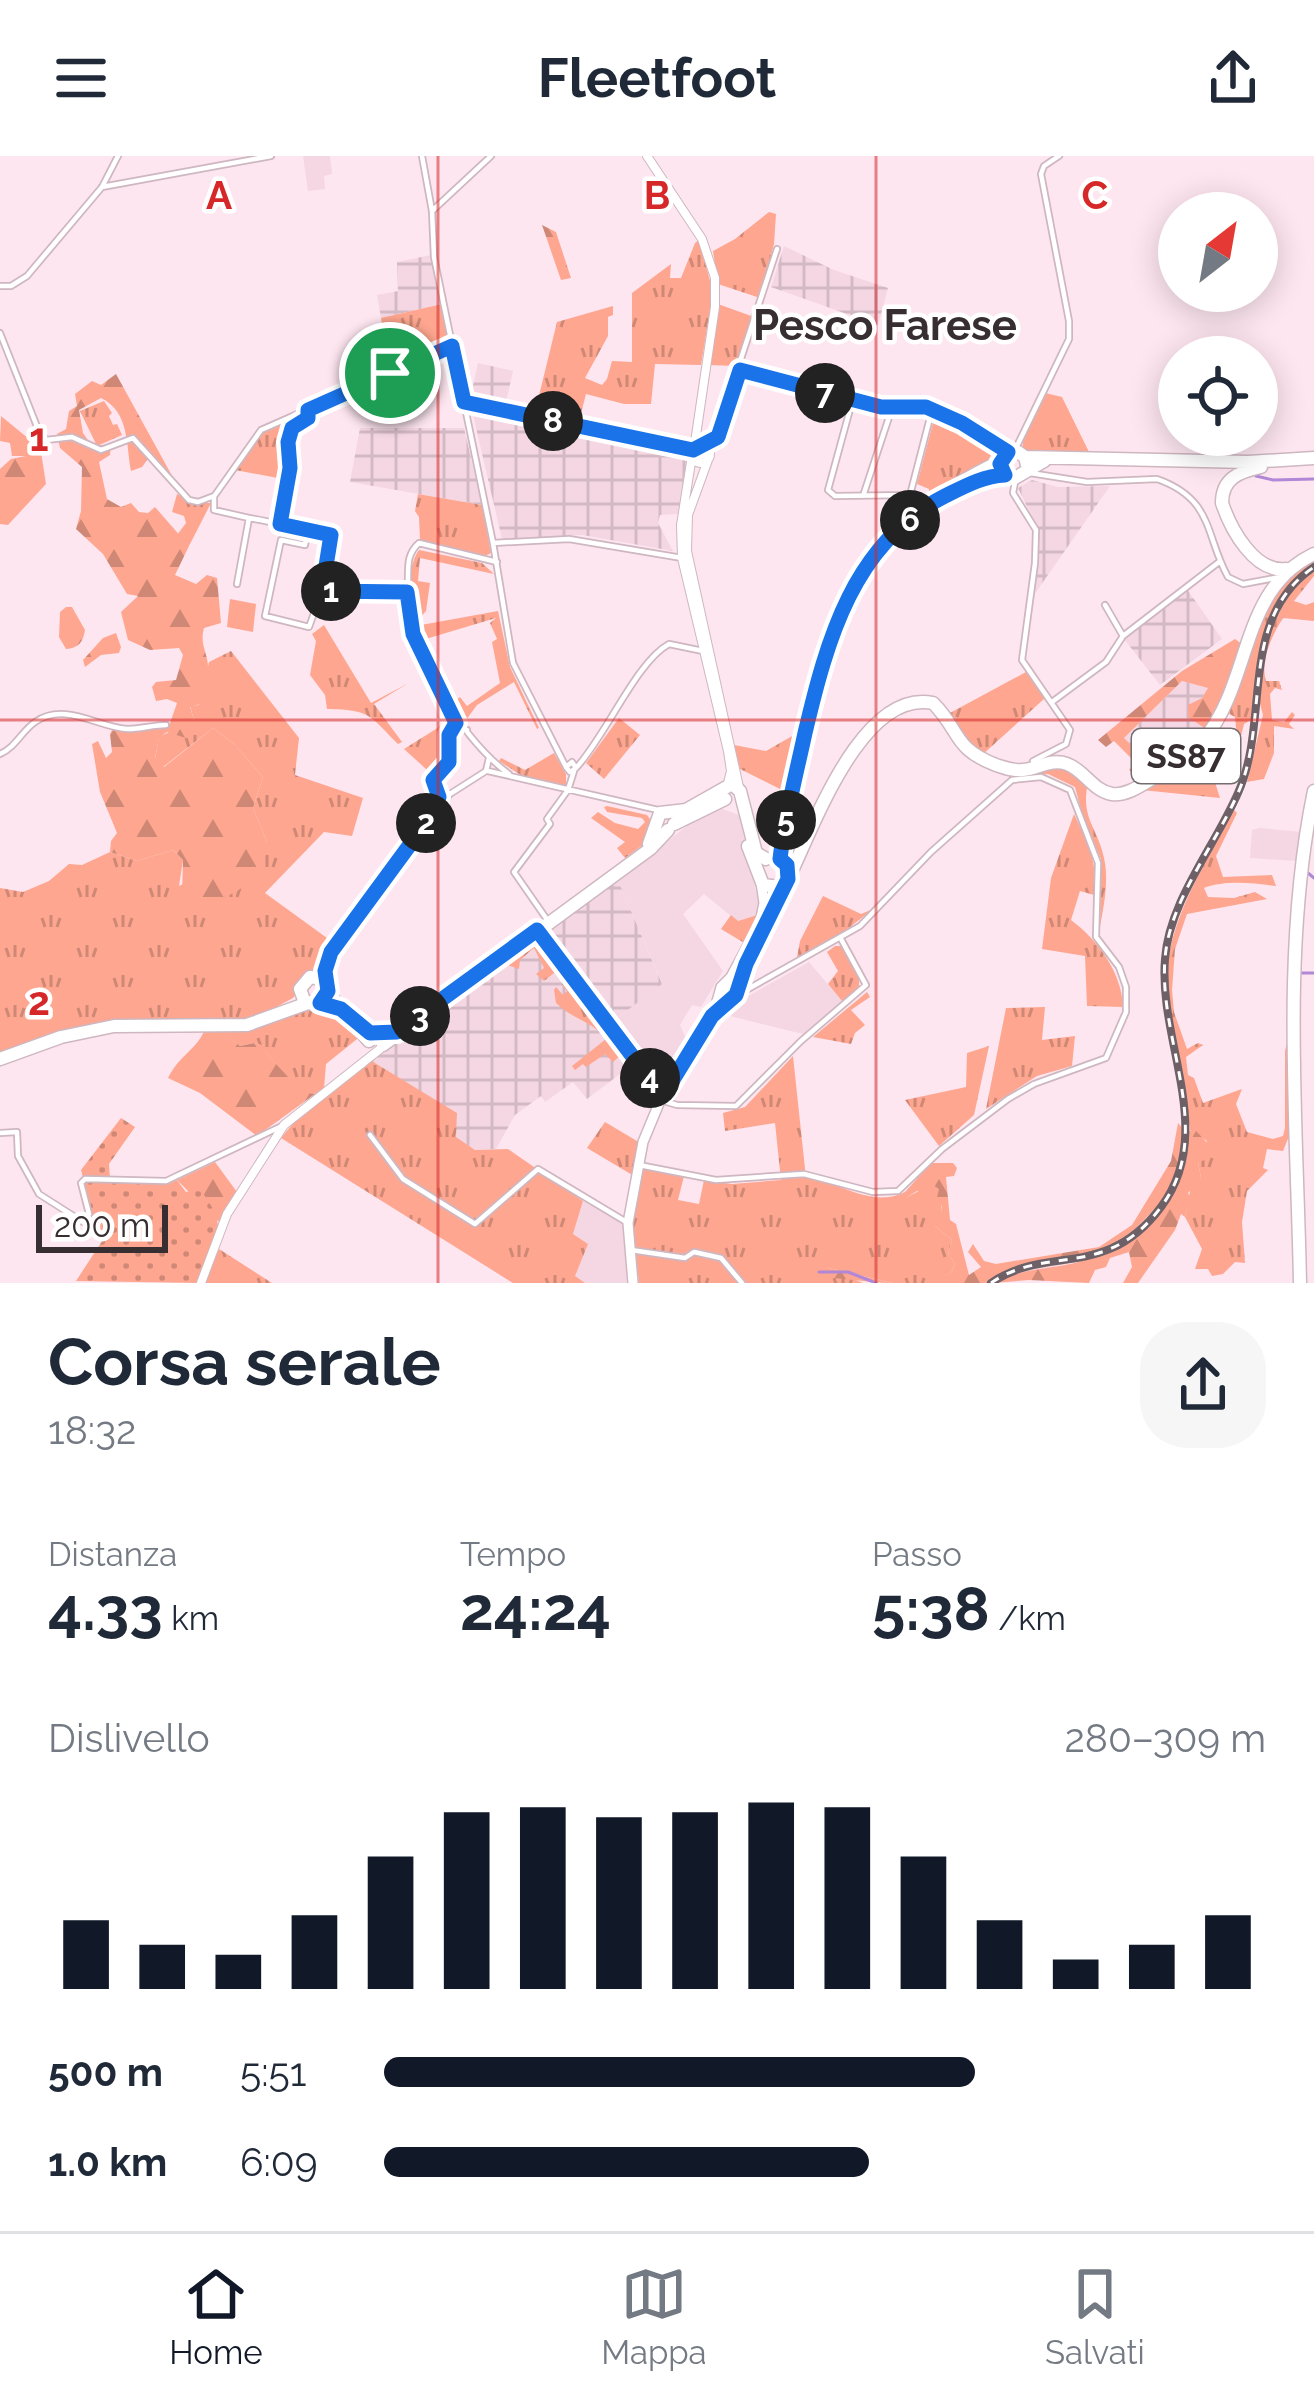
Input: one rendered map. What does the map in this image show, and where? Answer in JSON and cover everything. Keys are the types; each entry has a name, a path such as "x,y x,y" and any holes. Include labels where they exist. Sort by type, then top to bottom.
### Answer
{"main road":[{"path":"1277,460 1314,453"},
{"path":"1314,453 1242,472 1232,477 1222,494 1225,512 1257,560 1268,568 1283,573 1314,554"},
{"path":"759,879 759,867 774,859 783,832 832,632 853,586 874,557 927,505 1016,465 1052,459 1294,460"},
{"name":"SS87","path":"712,1016 735,995 805,842 862,737 912,703 933,703 966,750 1006,769 1065,763 1111,794 1122,794 1156,777 1208,734 1228,698 1261,605 1283,573"},
{"path":"1300,1283 1295,923 1298,875 1314,791"},
{"path":"0,1059 61,1037 114,1026 247,1025 288,1009 316,991 376,1041 397,1032 641,853 665,821 731,792"},
{"path":"731,792 756,853 789,870 787,881 773,889 759,879 731,792"},
{"path":"783,832 794,845 805,842"},
{"name":"SS87","path":"774,859 805,842"},
{"name":"SS87","path":"633,1283 628,1223 637,1164 663,1096 712,1016 760,923 764,903 759,879"},
{"path":"723,988 735,995"}],"street":[{"path":"0,290 27,276 102,187 118,156"},
{"path":"102,187 271,156"},
{"path":"422,156 434,257 494,543 513,663 560,756 571,767"},
{"path":"432,211 490,156"},
{"path":"647,156 702,238 715,278 715,307 696,424 701,451 688,514 687,550 731,792"},
{"path":"1033,761 1069,740 1070,730 1022,660 1036,530 1013,493 1016,465 1069,339 1070,321 1041,175 1044,166 1059,156"},
{"path":"731,792 728,751 682,557 681,526 701,451 718,437 777,249"},
{"path":"0,333 46,440 71,437 101,450 133,438 189,500 198,502 214,496 261,430 452,346"},
{"path":"740,370 892,408 915,404 932,410 1016,465 1087,482 1167,482 1203,512 1228,578 1238,584 1283,573"},
{"path":"853,400 828,490 835,496 911,494 932,410"},
{"path":"464,402 701,451"},
{"path":"862,496 892,408"},
{"path":"280,524 290,468 288,442 292,428 308,418 308,410"},
{"path":"214,496 214,510 249,518 280,524 308,530 331,535 322,591 309,627 265,616 281,540 305,544 308,530"},
{"path":"237,584 249,518"},
{"path":"494,543 569,539 682,557"},
{"path":"497,562 419,543 409,561 407,592 413,634 454,712 489,758 508,774"},
{"path":"1052,702 1106,662 1123,636 1220,562"},
{"path":"322,591 407,592"},
{"path":"1105,605 1123,636"},
{"path":"704,651 675,644 658,650 589,752 571,767 568,790 547,819 550,824 514,872 543,926 663,1096 723,1108 748,1099 801,1040 866,985 841,939"},
{"path":"434,812 438,793 433,780 449,762 454,712"},
{"path":"0,754 13,747 34,722 55,716 86,716 122,729 166,725"},
{"path":"454,730 467,730"},
{"path":"486,771 489,758"},
{"path":"316,991 326,962 434,812 450,794 486,771 636,806 665,821"},
{"path":"637,1164 716,1180 804,1174 873,1192 898,1191 942,1149 1008,1099 1034,1084 1106,1058 1126,1012 1126,987 1119,968 1096,937 1100,883 1096,855 1070,790 1041,777 1012,780 931,852 880,909 841,939 735,995"},
{"path":"438,793 450,794"},
{"path":"316,991 326,962"},
{"path":"0,1133 17,1132 18,1156 39,1194 83,1222 89,1214 81,1184 85,1179 166,1181 284,1126 361,1062 376,1041"},
{"path":"652,1082 663,1096"},
{"path":"201,1283 227,1214 284,1126"},
{"path":"370,1135 403,1179 475,1224 538,1169 628,1223"},
{"path":"630,1250 722,1258 742,1283"}],"shaded area":[{"path":"303,156 330,156 332,174 324,176 325,189 308,191"},
{"path":"784,246 888,288 878,325 771,287"},
{"path":"431,255 442,304 381,318 377,295 398,291 397,262"},
{"path":"478,363 513,371 505,407 470,399"},
{"path":"472,411 688,452 678,514 660,515 658,523 673,551 582,535 502,539"},
{"path":"360,428 464,428 482,505 350,482"},
{"path":"1032,480 1058,487 1110,486 1034,595 1039,531 1018,488"},
{"path":"1314,565 1274,619 1260,675 1257,737 1250,767 1181,911 1167,954 1166,999 1188,1111 1189,1124 1185,1124 1162,1000 1163,954 1177,909 1246,766 1260,644 1270,617 1284,592"},
{"path":"1187,589 1222,639 1160,685 1124,639"},
{"path":"1182,681 1209,688 1188,706 1203,727 1201,739 1194,738 1170,761 1153,766 1124,738"},
{"path":"717,807 739,815 759,905 757,915 737,921 704,894 683,914 723,971 701,1007 692,1005 680,1025 688,1043 666,1083 661,1084 612,1022 662,983 618,881 704,812"},
{"path":"1252,830 1303,832 1297,861 1250,858"},
{"path":"617,878 662,984 612,1022 548,940 547,931"},
{"path":"537,937 583,996 582,1006 635,1073 643,1074 653,1094 652,1103 649,1110 620,1074 587,1099 573,1082 545,1102 541,1096 515,1115 496,1149 475,1150 370,1060"},
{"path":"809,962 842,1001 803,1034 726,1015 725,1009"},
{"path":"1185,1134 1189,1134 1186,1159 1169,1199 1128,1243 1104,1255 987,1283 1024,1268 1103,1251 1125,1240 1158,1209"},
{"path":"583,1201 623,1224 627,1283 585,1283 575,1277 573,1234"}],"green space":[{"path":"769,212 776,214 774,244 760,298 718,284 713,251"},
{"path":"542,225 556,232 571,278 561,280"},
{"path":"699,240 713,292 701,365 655,364 651,404 624,404 586,394 579,421 535,412 557,322 613,306 608,336 585,378 602,385 612,361 632,362 632,293 671,264 670,278 681,278"},
{"path":"442,304 448,345 389,371 381,318"},
{"path":"718,304 754,317 738,366 708,365"},
{"path":"116,374 176,483 151,454 142,467 131,471 122,421 101,398 79,410 83,433 92,446 111,444 110,455 99,462 107,499 121,507 131,503 139,512 148,513 155,507 189,546 175,575 196,584 207,575 217,578 221,623 204,628 203,634 207,702 190,707 194,720 202,723 200,731 186,738 167,732 159,738 155,758 164,767 213,728 263,777 253,808 267,842 263,872 214,900 182,895 183,860 173,850 137,861 110,852 117,833 100,792 92,744 98,741 106,758 112,752 113,728 135,732 169,726 177,703 156,701 152,687 156,682 176,680 183,655 179,648 150,650 128,640 121,612 138,596 127,594 103,554 76,529 82,467 60,448 57,434 66,429 69,411 77,406 75,394 92,381 101,385"},
{"path":"1045,393 1062,397 1089,452 1046,456 1022,450 1024,435"},
{"path":"104,401 122,435 97,446 80,411"},
{"path":"935,415 960,425 1002,453 997,462 951,480 929,499 929,489 917,484"},
{"path":"1,416 29,439 31,454 41,452 46,484 8,525 0,524 0,469 11,459 26,456 12,456 10,443 0,441"},
{"path":"295,419 284,453 283,479 235,470 259,434"},
{"path":"177,494 196,503 211,503 189,546 177,535 186,523 184,516 172,512"},
{"path":"418,494 482,505 491,553 485,556 420,540 415,511"},
{"path":"419,550 482,563 494,574 420,558 418,581 430,583 426,611 419,619 412,616 411,591"},
{"path":"1314,559 1314,565 1281,597 1272,615 1254,718 1244,724 1238,748 1235,717 1224,711 1250,639 1285,577"},
{"path":"1314,570 1294,601 1314,602 1314,621 1283,618 1266,657 1266,681 1279,681 1282,690 1275,688 1270,694 1272,720 1284,722 1292,712 1295,715 1289,724 1294,729 1274,726 1274,753 1264,779 1247,782 1263,715 1259,700 1264,644 1288,595"},
{"path":"230,599 256,604 253,632 227,627"},
{"path":"72,607 85,630 79,644 66,649 59,637 60,612"},
{"path":"498,611 510,667 537,729 514,682 477,705 466,720 453,702 460,697 467,706 500,683 492,642 497,639 490,623 496,618 419,641 421,625"},
{"path":"324,625 371,703 407,684 374,704 402,742 398,744 361,713 327,709 325,695 310,675 316,641 312,634"},
{"path":"116,633 119,653 101,655 85,667 83,660 103,638"},
{"path":"1235,639 1242,644 1226,697 1201,739 1198,734 1203,727 1188,717 1188,705 1202,698 1208,688 1182,681 1124,738 1153,766 1164,755 1171,761 1196,737 1176,760 1141,780 1129,770 1135,762 1114,741 1106,747 1098,740 1182,671"},
{"path":"231,651 299,738 295,775 363,798 352,836 324,832 265,893 338,946 329,964 312,974 293,998 254,1019 150,1020 0,1054 0,888 23,892 49,881 69,864 82,865 110,852 137,861 173,850 183,860 179,886 267,842 253,808 263,777 213,728 163,767 155,759 159,737 194,720 190,706 199,705 209,662"},
{"path":"1026,672 1045,698 981,756 970,749 948,714"},
{"path":"812,680 786,792 740,769 734,745 766,751 794,735 807,681"},
{"path":"619,718 640,735 604,779 586,763"},
{"path":"444,724 445,762 426,769 404,749"},
{"path":"554,753 566,774 566,786 522,776 499,761 525,770"},
{"path":"1196,756 1184,769 1193,778 1207,775 1214,779 1220,798 1142,790"},
{"path":"1067,766 1088,783 1088,814 1105,866 1100,927 1101,859 1075,787 1048,774 1009,778 1009,773"},
{"path":"607,806 647,815 654,825 647,842 625,858 617,848 625,842 591,818 598,812 638,829 645,822 607,812"},
{"path":"1234,810 1237,813 1216,856 1223,877 1272,875 1276,886 1230,883 1204,888 1208,897 1234,898 1255,892 1267,899 1187,914 1175,949 1174,1012 1187,1049 1203,1045 1186,1057 1188,1075 1194,1078 1203,1103 1242,1089 1236,1104 1247,1132 1273,1139 1283,1136 1285,1128 1285,1051 1292,1021 1292,1129 1283,1151 1267,1149 1263,1168 1268,1170 1247,1191 1242,1222 1245,1263 1235,1262 1223,1274 1212,1276 1208,1269 1195,1269 1202,1249 1185,1217 1191,1186 1201,1178 1198,1162 1207,1141 1190,1130 1167,1009 1167,967 1178,920"},
{"path":"1074,814 1091,853 1095,884 1094,895 1080,891 1071,920 1107,958 1123,1007 1087,1006 1085,956 1042,949 1051,878"},
{"path":"823,896 861,914 873,909 845,931 797,957 800,941"},
{"path":"731,915 738,921 757,915 746,944 721,929"},
{"path":"537,937 557,963 544,981 536,974 544,968 534,948 520,960 519,969 501,963"},
{"path":"842,946 859,977 859,987 842,1001 828,984 838,971 827,952"},
{"path":"566,982 583,996 582,1006 621,1055 613,1062 605,1054 586,1067 583,1064 575,1070 572,1066 606,1039 556,1003 554,990 563,995"},
{"path":"867,992 870,997 851,1010 865,1025 851,1044 813,1037"},
{"path":"323,1007 337,1012 362,1035 326,1064 324,1088 315,1094 302,1093 264,1046 240,1046 223,1034 223,1029"},
{"path":"1045,1007 1042,1040 1075,1036 1072,1066 1037,1076 986,1109 1006,1008"},
{"path":"205,1029 223,1029 240,1046 265,1046 265,1052 302,1092 315,1094 257,1136 200,1093 168,1078"},
{"path":"989,1046 974,1115 939,1146 905,1100 966,1087 967,1053"},
{"path":"793,1056 806,1178 880,1197 905,1192 905,1198 933,1184 940,1188 942,1213 935,1226 952,1240 948,1254 955,1264 951,1273 942,1277 942,1283 892,1283 825,1267 863,1283 639,1283 633,1225 639,1179 587,1148 605,1122 647,1147 643,1167 684,1176 678,1200 699,1204 704,1180 732,1184 781,1180 775,1123 725,1131 723,1113 745,1107"},
{"path":"370,1060 457,1113 456,1137 475,1150 508,1149 583,1201 573,1234 588,1244 575,1276 585,1283 513,1283 281,1138 300,1115"},
{"path":"121,1118 135,1127 109,1164 110,1180 168,1184 177,1180 186,1192 199,1188 215,1214 218,1234 198,1283 76,1281 106,1235 90,1222 92,1212 81,1170"},
{"path":"1178,1123 1184,1130 1196,1131 1213,1149 1209,1159 1198,1162 1201,1178 1188,1193 1194,1204 1185,1217 1181,1214 1138,1283 1123,1283 1132,1267 1129,1252 1110,1258 1106,1267 1095,1270 1089,1283 994,1283 1097,1256 1138,1233 1155,1218 1180,1180 1188,1134 1166,1197 1125,1240 1103,1251 1024,1268 987,1283 942,1283 941,1277 951,1273 955,1264 948,1254 952,1240 935,1226 934,1217 942,1212 936,1202 939,1189 933,1185 928,1192 917,1191 904,1199 931,1163 953,1163 957,1168 954,1176 946,1177 950,1220 956,1224 969,1275 981,1267 968,1252 973,1244 984,1261 996,1264 1099,1247 1132,1225 1171,1161"},
{"path":"215,1162 237,1192 221,1224 177,1180"},
{"path":"219,1249 272,1283 204,1283"},
{"path":"816,1269 892,1283 815,1277"}],"waterway":[{"path":"1256,476 1314,479"},
{"path":"1308,873 1314,878"},
{"path":"1301,973 1314,973"},
{"path":"819,1272 848,1272 876,1283"}],"railway":[{"path":"991,1283 1033,1265 1119,1245 1161,1207 1177,1178 1185,1117 1165,990 1168,937 1248,764 1265,642 1274,614 1290,589 1314,567"}],"district":[{"name":"Pesco Farese","path":"885,325"}],"route":[{"path":"452,346 464,402 693,450 718,437 740,370 881,407 926,407 1008,452 1000,464 1005,475 976,481 927,505 890,538 853,586 825,650 800,755 780,859 789,870 788,879 736,995 712,1016 666,1091 652,1082 537,930 397,1032 370,1033 341,1009 320,1003 327,996 325,971 331,952 434,812 439,797 433,780 449,762 449,735 456,723 413,634 407,592 322,591 331,535 280,524 292,428 308,418 308,410 390,373 452,346"}]}
